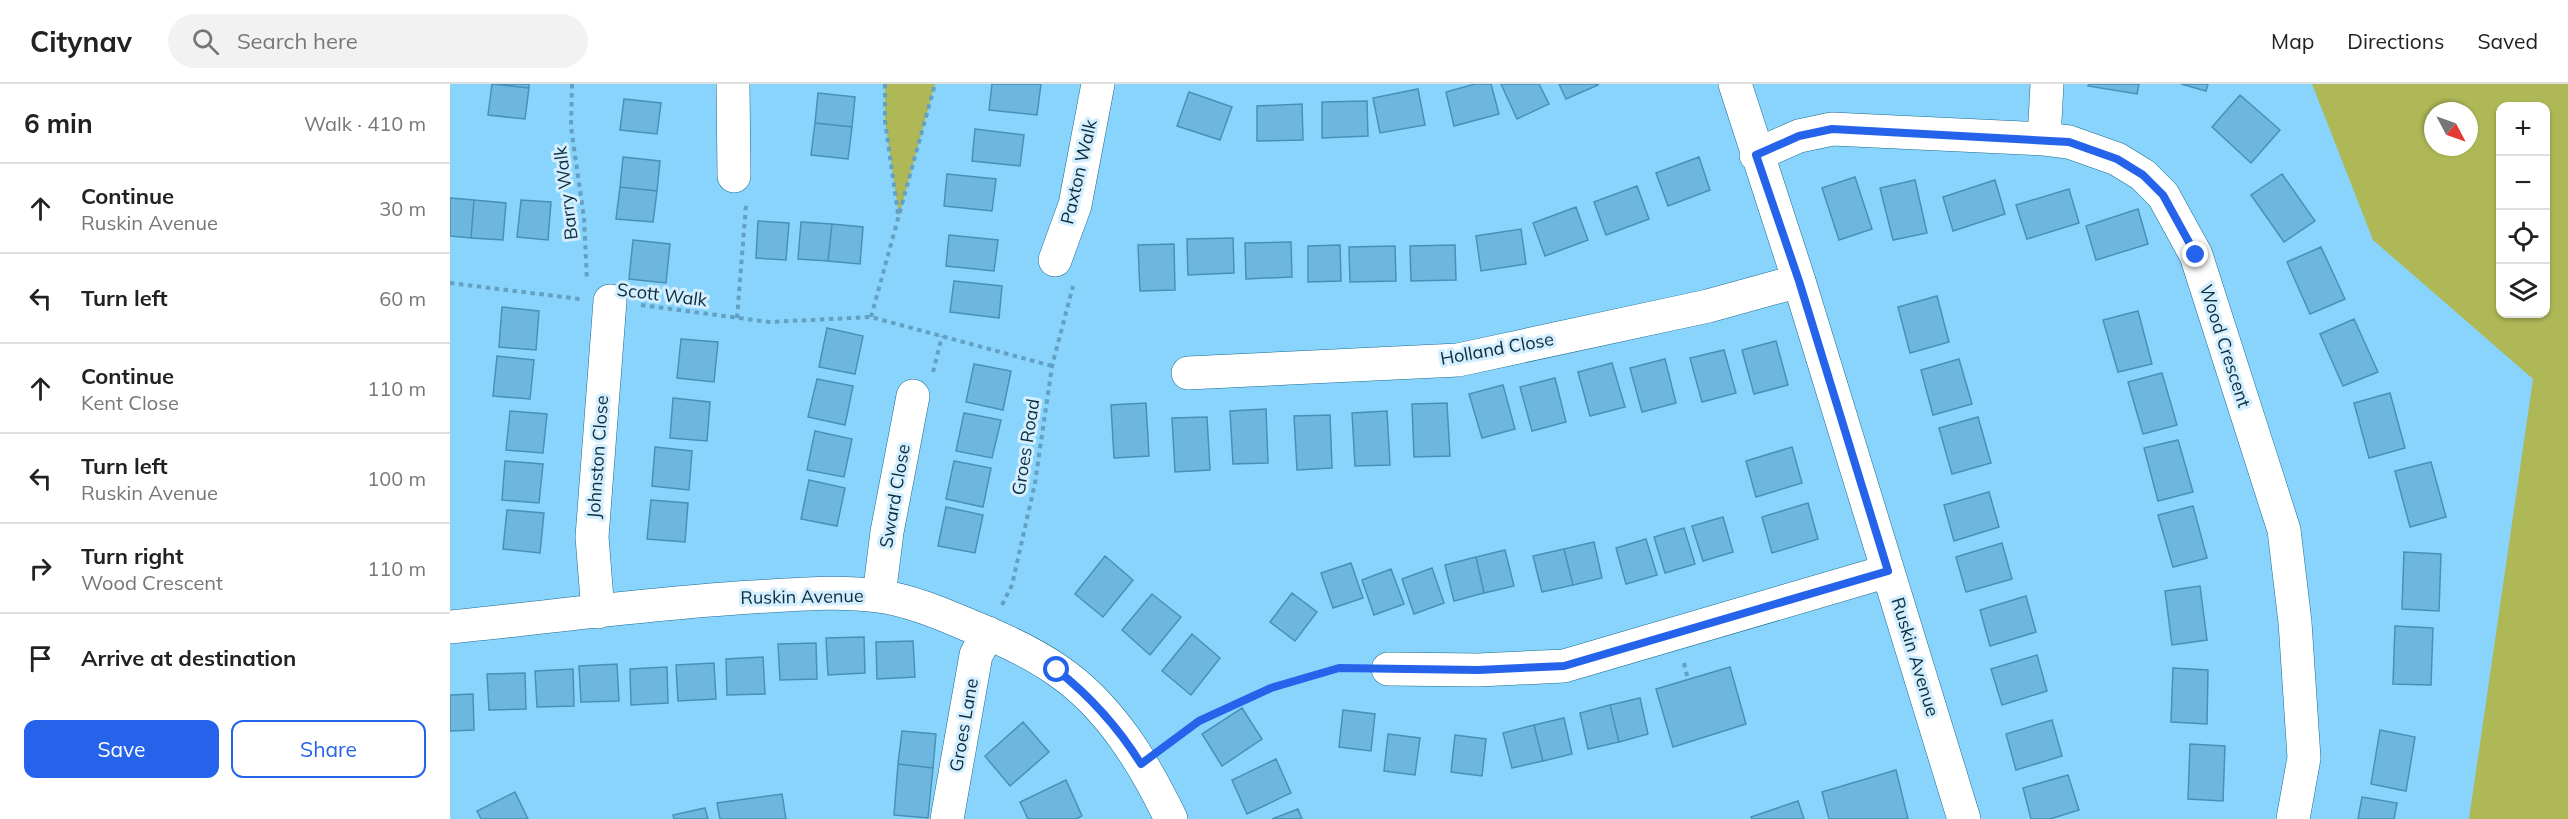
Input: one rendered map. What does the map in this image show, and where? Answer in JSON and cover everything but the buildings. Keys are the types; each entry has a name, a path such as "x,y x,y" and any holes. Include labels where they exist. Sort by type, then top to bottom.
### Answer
{"street":[{"path":"733,84 734,176"},
{"name":"Paxton Walk","path":"1064,271 1098,84"},
{"name":"Ruskin Avenue","path":"1735,84 1756,155 1799,281 1964,819"},
{"path":"2044,139 2046,84"},
{"name":"Wood Crescent","path":"1756,155 1799,136 1832,129 2044,139 2069,142 2117,159 2143,175 2163,195 2196,255 2284,530 2295,622 2304,758 2293,819"},
{"name":"Holland Close","path":"1188,373 1458,360 1708,306 1799,281"},
{"name":"Johnston Close","path":"598,612 592,537 599,300"},
{"name":"Sward Close","path":"879,596 887,532 913,396"},
{"path":"1388,669 1478,670 1564,666 1888,571"},
{"name":"Ruskin Avenue","path":"450,627 710,599 821,593 879,596 931,609 988,633 1057,670 1087,694 1124,737 1171,819"},
{"name":"Groes Lane","path":"947,819 976,655 988,633"}],"path":[{"name":"Barry Walk","path":"572,84 571,127 599,300"},
{"path":"885,84 885,121 898,216"},
{"path":"871,317 935,84"},
{"path":"734,176 749,177 737,318"},
{"name":"Groes Road","path":"988,633 1012,585 1035,483 1064,271"},
{"name":"Scott Walk","path":"450,283 769,322 871,317 1052,366"},
{"path":"1141,764 1199,721 1271,688 1339,668 1388,669"}],"green space":[{"path":"885,84 935,84 899,216 885,121"},
{"path":"2312,84 2568,84 2568,819 2469,819 2533,379 2373,240"}],"route":[{"path":"1057,670 1087,694 1124,737 1141,764 1199,721 1271,688 1339,668 1478,670 1564,666 1888,571 1799,281 1756,155 1799,136 1832,129 2069,142 2117,159 2143,175 2163,195 2196,255"}]}
